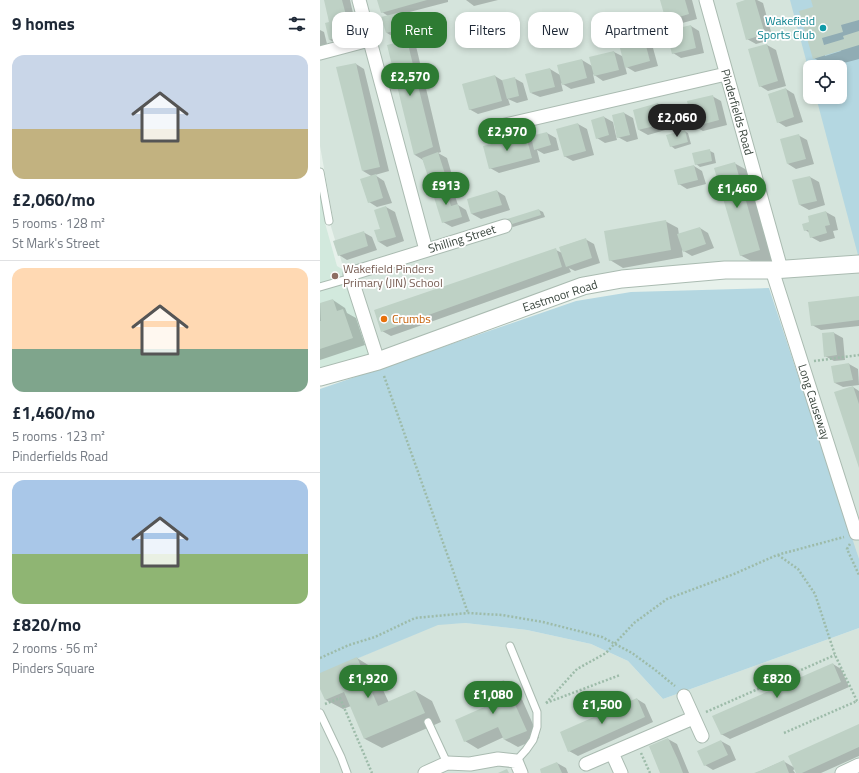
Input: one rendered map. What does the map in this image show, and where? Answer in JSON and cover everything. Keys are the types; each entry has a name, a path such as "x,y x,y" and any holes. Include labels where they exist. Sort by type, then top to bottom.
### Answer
{"street":[{"path":"359,0 362,12"},
{"name":"Pinderfields Road","path":"706,0 777,269"},
{"path":"320,53 339,48"},
{"path":"371,48 426,250"},
{"path":"488,129 726,74"},
{"name":"Shilling Street","path":"350,276 426,250 505,226"},
{"name":"Eastmoor Road","path":"320,377 378,361 583,286 622,279 725,270 777,269 859,264"},
{"name":"Long Causeway","path":"777,269 801,362 858,533"},
{"path":"350,276 378,361"},
{"path":"684,696 702,736"},
{"path":"586,764 693,718"},
{"path":"612,753 621,773"},
{"path":"426,773 447,763 470,764 498,759 518,767"},
{"path":"842,773 859,765"}],"lane":[{"path":"320,172 329,221"},
{"path":"321,284 350,276"},
{"path":"510,646 537,712 537,727 533,740 526,750 518,767"},
{"path":"320,713 341,757 346,773"},
{"path":"428,722 447,763"}],"path":[{"path":"801,362 859,355"},
{"path":"378,361 468,612"},
{"path":"620,675 546,703 577,669 606,653 634,623 667,599 734,574 777,555 858,533"},
{"path":"858,533 847,549 859,575"},
{"path":"777,555 798,570 814,594 835,655 858,701 784,733"},
{"path":"693,718 835,655"},
{"path":"322,705 340,698 372,773"},
{"path":"636,742 650,773"}],"shaded area":[{"path":"320,0 795,0 808,60 803,60 803,104 823,104 859,240 859,261 626,276 383,359 354,271 342,263 329,220 333,218 320,146"},
{"path":"790,0 859,0 859,259 818,104 847,104 847,60 806,60"},
{"name":"Wakefield Pinders Primary (JIN) School","path":"320,172 329,221 325,223 337,266 350,274 378,361 320,377"},
{"path":"859,264 859,575 847,549 856,533 772,270"},
{"path":"769,288 859,559 859,628 663,699 628,661 591,644 527,630 465,623 438,625 320,674 320,389 576,301 631,292"},
{"path":"465,623 527,630 591,644 628,661 663,699 859,628 859,773 320,773 320,674 438,624"}],"building":[{"path":"324,0 342,0 345,12 332,12 332,39 329,40 325,23 329,22"},
{"path":"377,0 427,0 383,12 381,12"},
{"path":"660,0 685,0 689,14 683,16 683,12 663,12"},
{"path":"745,0 755,0 765,34 746,40 736,3"},
{"name":"Wakefield Sports Club","path":"811,0 859,0 859,20 841,25 843,32 822,38 824,45 844,39 843,36 859,31 859,45 813,59 799,11 813,7"},
{"path":"391,14 391,32 386,33 383,23 383,16"},
{"path":"691,25 696,48 672,54 670,48 683,48 683,27"},
{"path":"391,44 391,48 409,48 433,147 414,155 387,45"},
{"path":"767,44 778,81 759,87 748,49"},
{"path":"620,48 647,48 650,61 625,68"},
{"path":"614,51 619,70 594,76 589,57"},
{"path":"582,59 587,78 562,85 557,65"},
{"path":"356,63 380,167 362,171 336,67"},
{"path":"550,68 555,87 530,93 525,74"},
{"path":"495,75 502,101 469,110 462,84"},
{"path":"515,77 519,96 507,99 502,80"},
{"path":"786,88 794,117 777,123 768,94"},
{"path":"713,95 719,120 693,127 687,101"},
{"path":"658,103 663,124 638,130 633,110"},
{"path":"624,112 630,135 617,138 612,115"},
{"path":"604,116 609,135 596,139 591,120"},
{"path":"578,123 586,151 564,157 556,129"},
{"path":"685,130 688,142 670,147 666,135"},
{"path":"547,132 551,145 534,150 531,136"},
{"path":"799,134 806,159 787,164 780,139"},
{"path":"526,136 532,158 489,169 483,146"},
{"path":"710,149 712,161 695,165 692,153"},
{"path":"438,152 446,177 430,183 422,158"},
{"path":"735,162 760,250 740,256 714,168"},
{"path":"694,165 698,180 678,185 674,170"},
{"path":"376,174 383,198 368,203 360,179"},
{"path":"810,176 817,201 799,205 792,180"},
{"path":"445,187 451,206 458,204 462,217 442,223 432,191"},
{"path":"497,190 502,205 471,214 467,199"},
{"path":"386,206 396,237 378,242 374,230 380,229 374,210"},
{"path":"539,209 541,215 509,225 507,219"},
{"path":"826,211 830,225 825,226 827,233 810,238 808,230 804,231 802,224 809,222 808,216"},
{"path":"666,220 671,250 609,261 604,231"},
{"path":"700,227 706,244 683,252 677,234"},
{"path":"364,231 368,246 338,256 333,241"},
{"path":"586,238 592,258 566,267 559,247"},
{"path":"556,248 562,267 381,332 374,310"},
{"path":"859,296 859,320 811,326 808,302"},
{"path":"333,299 337,311 343,309 353,338 320,349 320,303"},
{"path":"834,332 837,355 824,357 822,333"},
{"path":"849,363 853,380 834,383 831,366"},
{"path":"853,386 859,404 859,468 834,392"},
{"path":"357,657 378,706 415,690 425,713 364,739 344,692 325,700 320,689 320,673"},
{"path":"833,663 841,682 721,735 712,716"},
{"path":"504,680 527,731 504,740 498,727 464,742 455,720 489,705 482,689"},
{"path":"637,698 645,717 568,752 560,732"},
{"path":"859,724 859,747 802,773 796,773 788,756"},
{"path":"668,738 683,773 660,773 649,746"},
{"path":"721,740 728,755 704,766 697,751"},
{"path":"784,760 789,773 754,773 762,770"},
{"path":"557,762 562,773 541,773 540,769"},
{"path":"507,769 509,773 498,773"}],"place":[{"name":"Wakefield Sports Club","path":"823,28"},
{"name":"Wakefield Pinders Primary (JIN) School","path":"335,276"},
{"name":"Crumbs","path":"384,319"}]}
